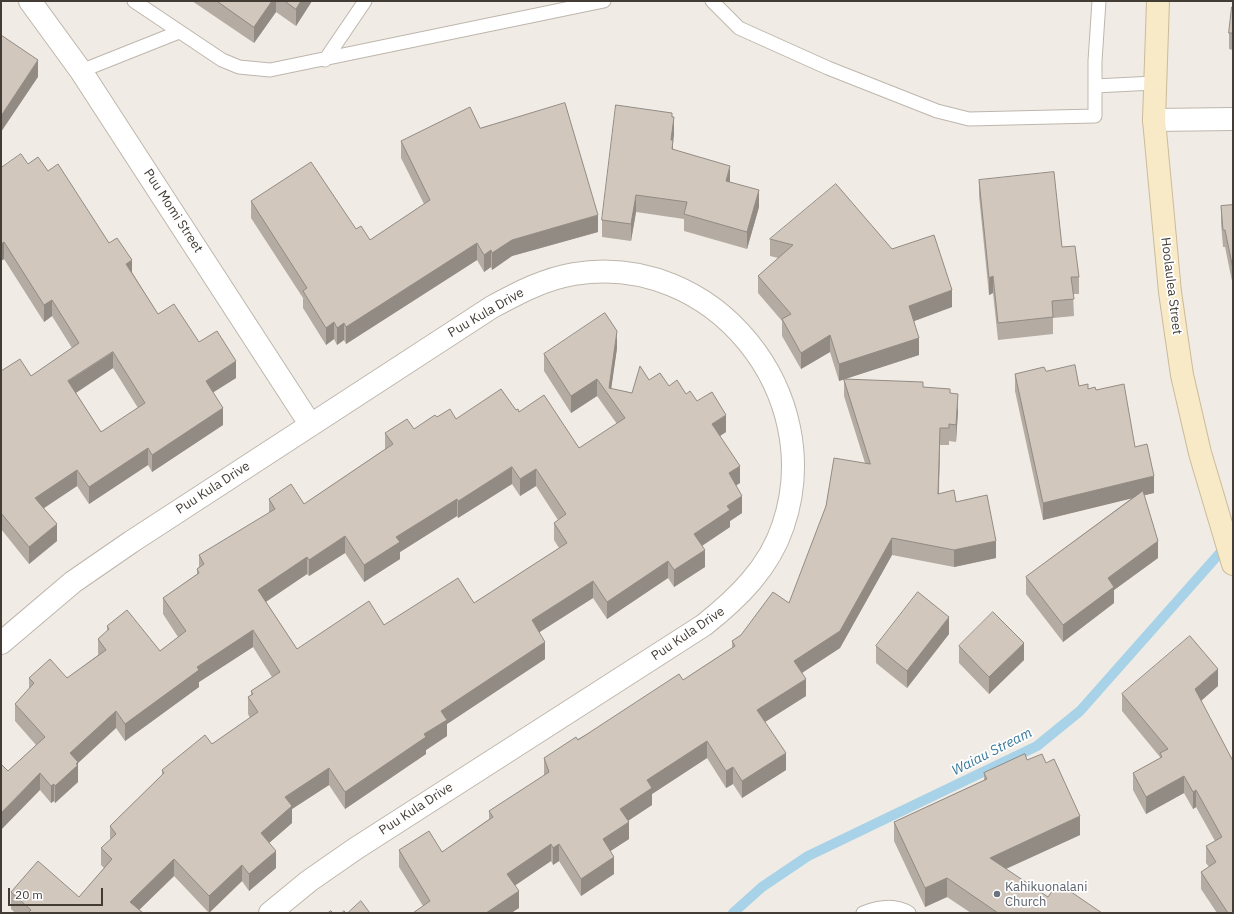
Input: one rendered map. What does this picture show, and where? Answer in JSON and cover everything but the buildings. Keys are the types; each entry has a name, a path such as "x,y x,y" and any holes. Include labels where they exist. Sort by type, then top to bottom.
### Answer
{"street":[{"name":"Puu Momi Street","path":"30,1 81,71 310,424"},
{"name":"Hoolaulea Street","path":"1158,1 1154,83 1154,120 1170,292 1182,375 1214,504 1233,563"},
{"path":"1154,120 1233,119"},
{"name":"Puu Kula Drive","path":"1,643 73,582 131,542 310,424 492,307 545,281 574,274 604,272 633,274 662,281 689,293 708,304 738,329 756,350 772,376 783,405 790,436 793,466 791,496 783,526 769,556 752,582 731,604 704,625 355,848 309,881 270,913"}],"lane":[{"path":"134,1 222,60 239,67 270,70 325,60 448,32 604,1"},
{"path":"325,60 365,1"},
{"path":"712,1 739,28 828,68 937,112 969,119 1095,116 1099,1"},
{"path":"81,71 179,32"},
{"path":"1095,86 1154,83"},
{"path":"863,913 888,908 904,910 908,913"}],"waterway":[{"name":"Waiau Stream","path":"733,913 762,887 808,856 1037,746 1080,711 1227,545"}],"place":[{"name":"Kahikuonalani Church","path":"997,894"}]}
